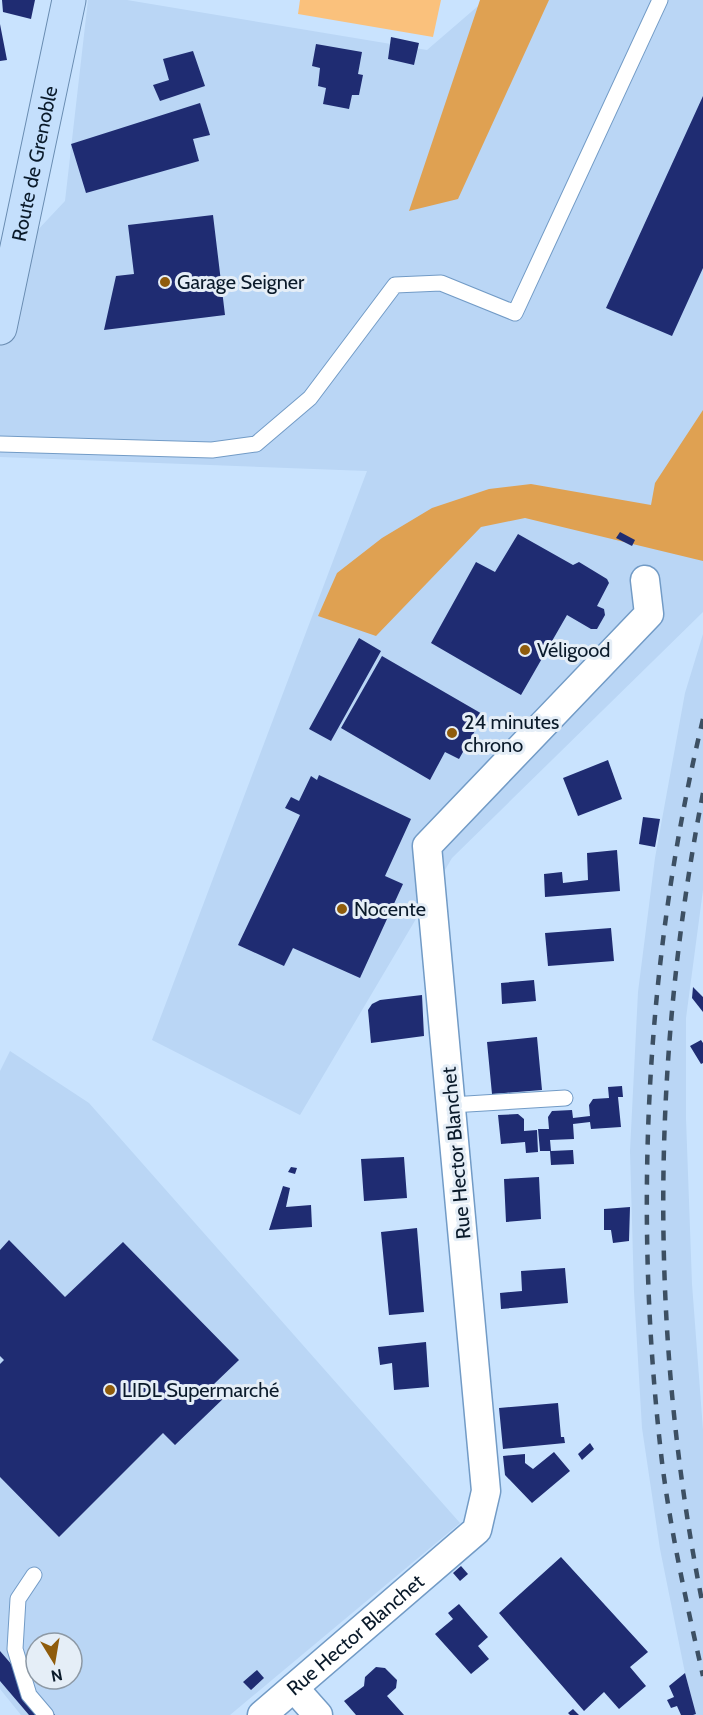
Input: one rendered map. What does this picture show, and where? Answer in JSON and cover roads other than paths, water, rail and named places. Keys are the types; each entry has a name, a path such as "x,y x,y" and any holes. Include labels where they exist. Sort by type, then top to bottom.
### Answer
{"main road":[{"name":"Route de Grenoble","path":"0,328 69,0"}],"street":[{"name":"Rue Hector Blanchet","path":"262,1715 477,1530 486,1491 427,846 649,614 645,580"},
{"path":"294,1688 318,1715"}],"lane":[{"path":"0,444 212,450 256,444 310,398 395,285 441,283 515,313 660,0"},
{"path":"451,1105 565,1098"},
{"path":"34,1575 18,1599 15,1649 29,1695 46,1715"}],"railway":[{"path":"703,719 683,810 668,902 657,995 650,1089 647,1182 648,1276 653,1369 662,1462 685,1596 703,1676"},
{"path":"703,793 686,894 673,995 666,1097 663,1200 666,1302 673,1404 685,1505 703,1606"}],"place":[{"name":"Garage Seigner","path":"165,282"},
{"name":"Véligood","path":"525,650"},
{"name":"24 minutes chrono","path":"452,733"},
{"name":"Nocente","path":"342,909"},
{"name":"LIDL Supermarché","path":"110,1390"}]}
